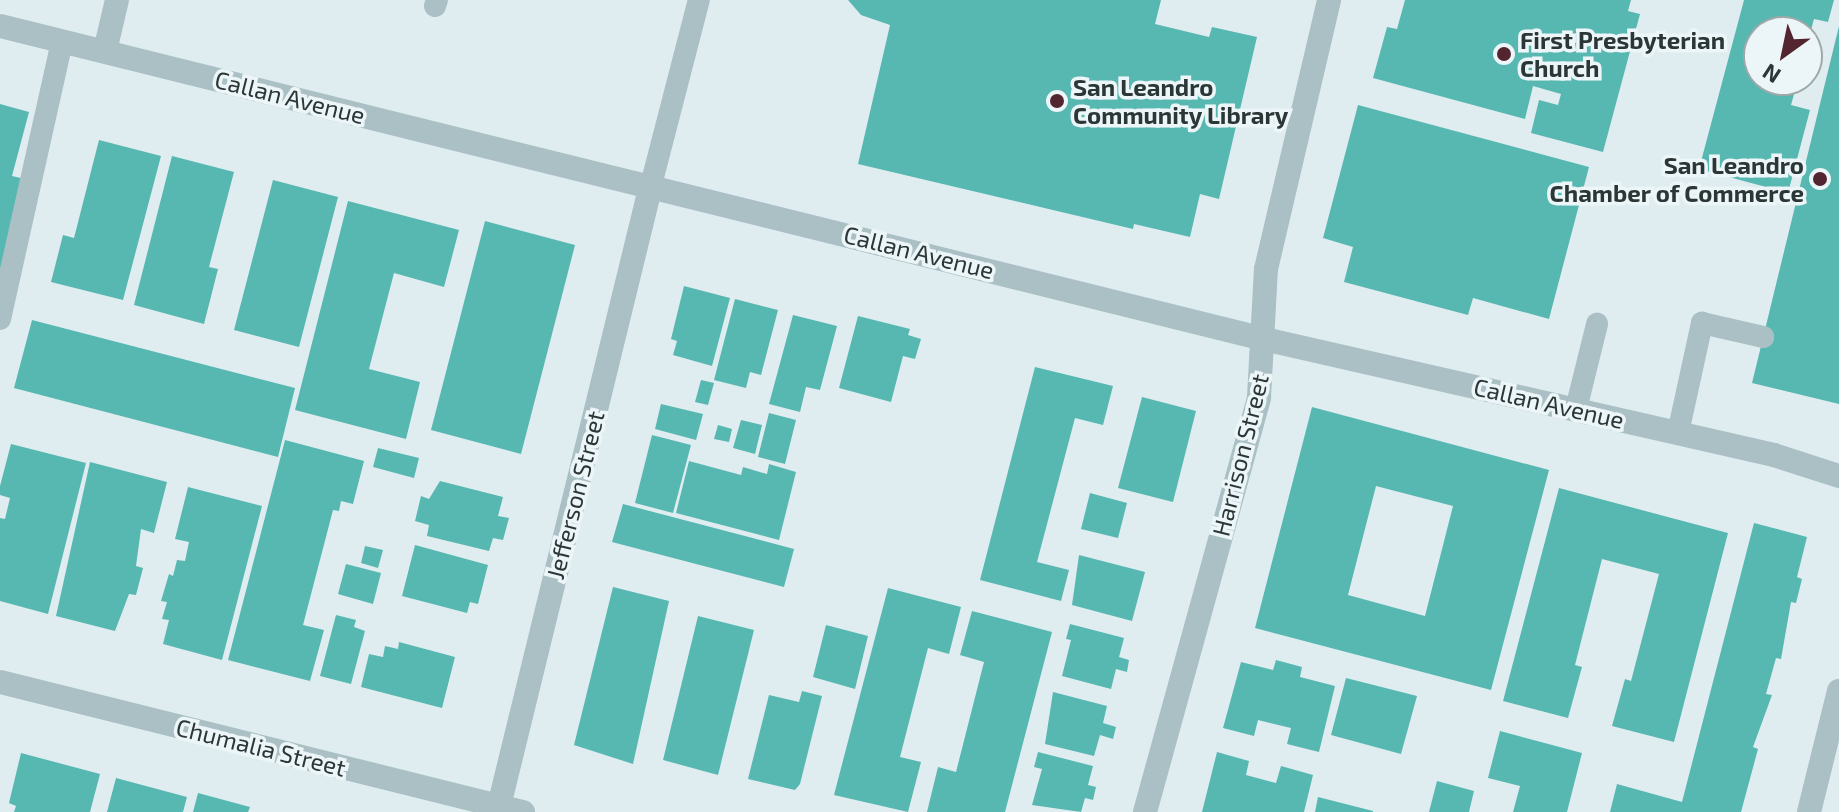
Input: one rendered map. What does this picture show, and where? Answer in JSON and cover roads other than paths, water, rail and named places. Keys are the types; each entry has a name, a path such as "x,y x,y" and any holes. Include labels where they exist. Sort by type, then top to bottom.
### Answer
{"street":[{"path":"105,51 117,0"},
{"name":"Harrison Street","path":"1145,812 1259,397 1266,269 1329,0"},
{"name":"Callan Avenue","path":"0,26 1264,339 1678,433 1839,476"},
{"name":"Jefferson Street","path":"499,806 651,185"},
{"name":"Chumalia Street","path":"0,682 523,812"},
{"path":"1809,812 1839,691"}],"lane":[{"path":"651,185 699,0"},
{"path":"0,319 62,41"},
{"path":"1678,433 1702,323 1763,337"},
{"path":"1576,409 1597,324"}],"place":[{"name":"First Presbyterian Church","path":"1504,54"},
{"name":"San Leandro Community Library","path":"1057,101"},
{"name":"San Leandro Chamber of Commerce","path":"1820,179"}]}
